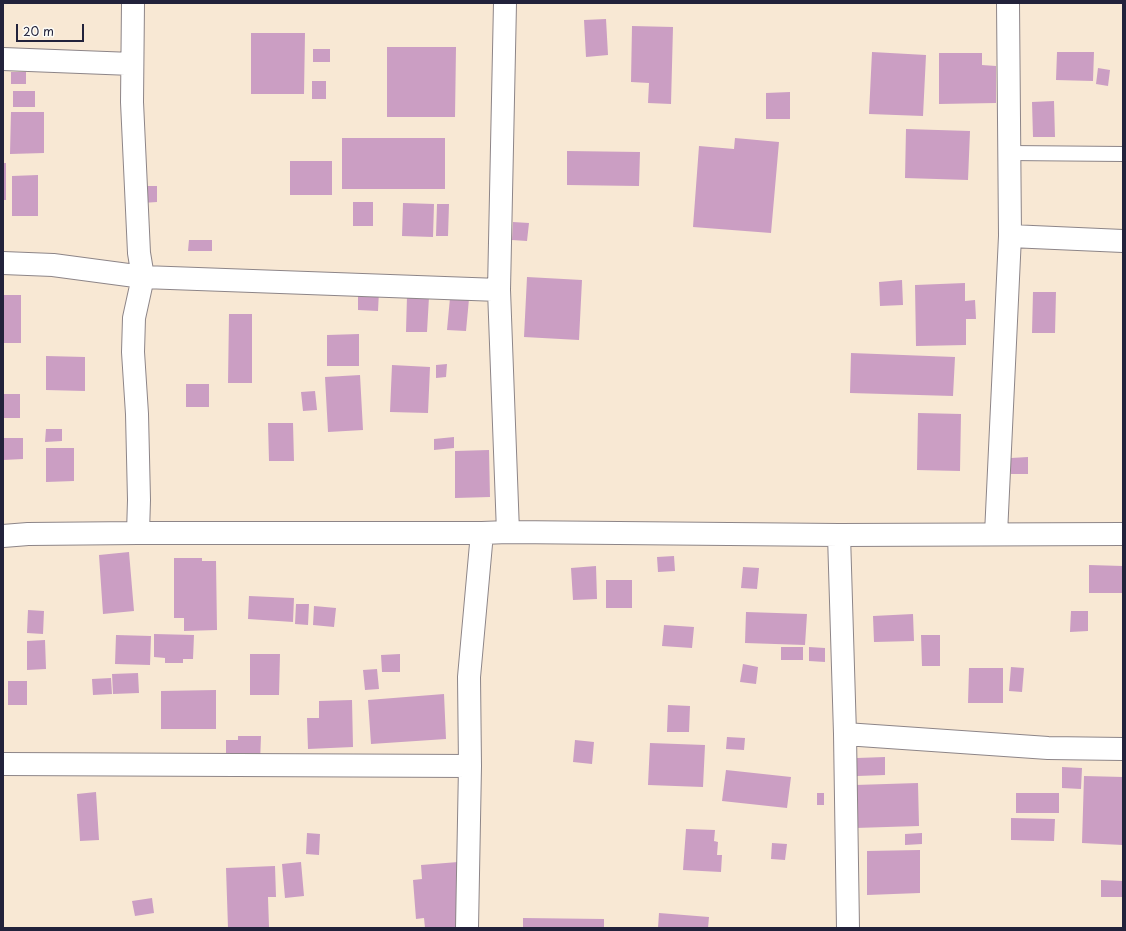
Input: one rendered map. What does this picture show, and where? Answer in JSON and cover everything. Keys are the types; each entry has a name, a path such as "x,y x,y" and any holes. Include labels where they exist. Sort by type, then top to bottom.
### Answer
{"street":[{"path":"133,3 132,102 139,253 143,277 134,318 139,485 138,533"},
{"path":"505,3 499,290 508,532"},
{"path":"996,534 1010,236 1008,3"},
{"path":"3,59 132,64"},
{"path":"1010,236 1123,241"},
{"path":"3,263 53,265 143,277 499,290"},
{"path":"3,536 36,534 138,533 508,532 839,535 1123,534"},
{"path":"467,928 470,766 469,677 482,533"},
{"path":"839,535 845,734 848,928"},
{"path":"845,734 1048,748 1123,749"},
{"path":"3,764 470,766"}],"lane":[{"path":"1009,153 1123,154"}],"building":[{"path":"606,19 608,55 586,57 584,20"},
{"path":"632,26 673,27 671,104 648,103 649,83 631,82"},
{"path":"251,33 305,33 304,94 251,94"},
{"path":"387,47 456,47 455,117 387,117"},
{"path":"313,49 330,49 330,62 313,62"},
{"path":"872,52 926,55 923,116 869,114"},
{"path":"1057,52 1094,52 1093,81 1056,80"},
{"path":"939,53 982,53 982,65 996,66 996,103 939,104"},
{"path":"1098,68 1110,70 1108,86 1096,84"},
{"path":"11,72 26,72 26,84 11,84"},
{"path":"312,81 326,81 326,99 312,99"},
{"path":"13,91 35,91 35,107 13,107"},
{"path":"790,92 790,119 766,119 766,93"},
{"path":"1054,101 1055,137 1033,137 1032,102"},
{"path":"11,112 44,112 44,153 10,154"},
{"path":"906,129 970,131 968,180 905,178"},
{"path":"342,138 445,138 445,189 342,189"},
{"path":"735,138 779,142 771,233 693,227 699,146 734,149"},
{"path":"567,151 640,152 639,186 567,185"},
{"path":"290,161 332,161 332,195 290,195"},
{"path":"3,163 6,163 6,200 3,200"},
{"path":"38,175 38,216 12,216 12,176"},
{"path":"142,186 157,186 157,202 142,203"},
{"path":"353,202 373,202 373,226 353,226"},
{"path":"403,203 434,204 433,237 402,236"},
{"path":"437,204 449,204 448,236 436,236"},
{"path":"513,222 529,223 527,241 512,240"},
{"path":"189,240 212,240 212,251 188,251"},
{"path":"527,277 582,280 579,340 524,337"},
{"path":"902,280 903,305 880,306 879,282"},
{"path":"965,283 965,301 975,300 976,319 966,319 966,345 916,346 915,285"},
{"path":"358,290 379,291 378,311 358,310"},
{"path":"1033,292 1056,292 1055,333 1032,333"},
{"path":"3,295 21,295 21,343 3,343"},
{"path":"407,296 429,297 427,332 406,332"},
{"path":"450,298 469,299 466,331 447,330"},
{"path":"229,314 252,314 252,383 228,383"},
{"path":"359,334 359,366 327,366 327,335"},
{"path":"851,353 955,357 953,396 850,393"},
{"path":"46,356 85,357 85,391 46,390"},
{"path":"447,364 446,377 436,378 436,365"},
{"path":"392,365 430,367 428,413 390,412"},
{"path":"360,375 363,430 328,432 325,377"},
{"path":"186,384 209,384 209,407 186,407"},
{"path":"315,391 317,410 303,411 301,392"},
{"path":"3,394 20,394 20,418 3,418"},
{"path":"918,413 961,414 960,471 917,470"},
{"path":"268,423 293,423 294,461 269,461"},
{"path":"46,429 62,429 62,441 45,442"},
{"path":"454,437 454,448 434,450 434,439"},
{"path":"3,438 23,438 23,459 3,460"},
{"path":"46,448 74,448 74,481 46,482"},
{"path":"489,450 490,497 455,498 455,451"},
{"path":"1028,457 1028,474 1011,474 1011,458"},
{"path":"129,552 134,611 103,614 99,555"},
{"path":"674,556 675,571 658,572 657,557"},
{"path":"174,558 202,558 202,561 216,561 217,630 184,631 184,618 174,618"},
{"path":"1089,565 1123,566 1123,593 1089,593"},
{"path":"596,566 597,599 573,600 571,568"},
{"path":"743,567 759,568 757,589 741,588"},
{"path":"606,580 632,580 632,608 606,608"},
{"path":"249,596 294,598 293,622 248,619"},
{"path":"296,604 309,604 308,625 295,624"},
{"path":"314,606 336,608 334,627 313,625"},
{"path":"28,610 44,611 43,634 27,633"},
{"path":"1071,611 1088,611 1088,631 1070,632"},
{"path":"746,612 807,614 805,645 745,643"},
{"path":"913,614 914,641 874,642 873,616"},
{"path":"664,625 694,627 692,648 662,646"},
{"path":"154,634 194,635 193,659 183,659 183,663 165,663 165,658 154,657"},
{"path":"116,635 151,636 150,665 115,664"},
{"path":"921,635 940,635 940,666 922,666"},
{"path":"45,640 46,669 27,670 27,641"},
{"path":"781,647 803,647 803,660 781,660"},
{"path":"809,647 825,648 825,662 809,661"},
{"path":"250,654 280,654 279,695 250,695"},
{"path":"400,654 400,672 382,672 381,655"},
{"path":"743,664 758,667 756,684 740,682"},
{"path":"1011,667 1024,668 1022,692 1009,691"},
{"path":"969,668 1003,668 1003,703 968,703"},
{"path":"377,669 379,689 365,690 363,670"},
{"path":"138,673 139,693 113,694 112,674"},
{"path":"111,678 112,694 93,695 92,679"},
{"path":"8,681 27,681 27,705 8,705"},
{"path":"216,690 216,729 161,729 161,691"},
{"path":"444,694 446,739 371,744 368,700"},
{"path":"352,700 353,747 308,749 307,718 319,718 319,701"},
{"path":"668,705 690,706 689,732 667,732"},
{"path":"238,736 261,736 260,763 226,762 226,740 238,740"},
{"path":"727,737 745,738 744,750 726,749"},
{"path":"575,740 594,742 592,764 573,762"},
{"path":"650,743 705,745 703,787 648,785"},
{"path":"885,757 885,775 857,776 857,758"},
{"path":"1062,767 1082,768 1081,789 1062,788"},
{"path":"726,770 791,777 787,808 722,801"},
{"path":"1084,776 1123,777 1123,845 1082,843"},
{"path":"918,783 919,826 855,828 855,785"},
{"path":"96,792 99,840 80,841 77,794"},
{"path":"817,793 824,793 824,805 817,805"},
{"path":"1016,793 1059,793 1059,813 1016,813"},
{"path":"1011,818 1055,819 1054,841 1011,840"},
{"path":"686,829 715,830 714,841 718,842 717,855 722,855 721,872 683,870"},
{"path":"307,833 320,834 319,855 306,854"},
{"path":"922,833 922,844 905,845 905,834"},
{"path":"772,843 787,844 785,860 771,859"},
{"path":"920,850 920,893 867,895 867,851"},
{"path":"301,862 304,896 285,898 282,864"},
{"path":"458,862 462,928 425,928 424,918 416,919 413,880 422,879 421,865"},
{"path":"275,866 276,897 268,897 269,927 228,928 226,868"},
{"path":"1101,880 1123,881 1123,897 1101,897"},
{"path":"152,898 154,913 135,916 132,901"},
{"path":"659,913 709,917 708,928 658,928"},
{"path":"523,918 604,919 604,928 523,928"}]}
